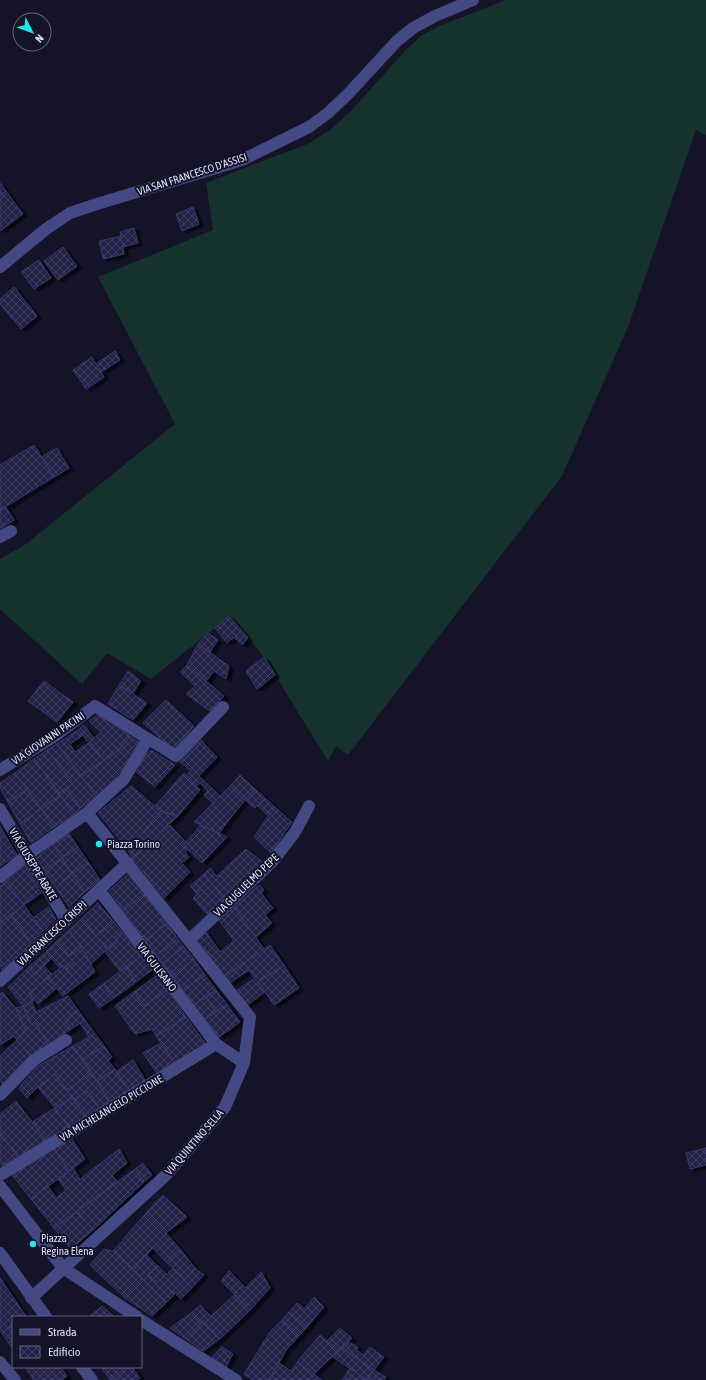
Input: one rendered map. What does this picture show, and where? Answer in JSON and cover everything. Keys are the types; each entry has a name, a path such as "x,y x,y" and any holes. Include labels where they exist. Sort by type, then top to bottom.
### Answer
{"street":[{"name":"VIA SAN FRANCESCO D'ASSISI","path":"0,267 46,229 70,213 244,159 309,127 328,113 343,99 397,41 413,28 435,16 473,0"},
{"path":"0,537 11,530"},
{"name":"VIA GIOVANNI PACINI","path":"0,770 55,736 95,706 148,739"},
{"path":"0,877 26,855 91,810 124,779 148,739 176,756 223,707"},
{"name":"VIA GUGLIELMO PEPE","path":"189,940 272,862 295,832 309,806"},
{"name":"VIA GIUSEPPE ABATE","path":"0,808 26,855 66,920"},
{"name":"VIA QUINTINO SELLA","path":"31,1298 165,1176 225,1107 244,1063 250,1017 130,866 91,810"},
{"name":"VIA FRANCESCO CRISPI","path":"0,982 101,887 130,866"},
{"name":"VIA GULISANO","path":"101,887 216,1044 244,1063"},
{"path":"0,1095 34,1060 66,1040"},
{"name":"VIA MICHELANGELO PICCIONE","path":"3,1173 216,1044"},
{"path":"0,1186 63,1268 135,1316"},
{"path":"0,1253 45,1316"},
{"path":"142,1321 236,1380"},
{"path":"1,1366 15,1380"},
{"path":"83,1368 92,1380"}],"green space":[{"path":"506,0 706,0 706,135 696,130 628,327 562,476 348,755 336,746 328,761 264,657 230,616 151,679 107,653 82,684 0,609 0,559 26,544 175,424 98,277 213,230 206,183 310,143 331,129 350,112 405,51 422,35 439,26"}],"building":[{"path":"0,183 6,191 0,195"},
{"path":"6,191 23,214 0,231 0,195"},
{"path":"193,207 199,224 182,231 176,214"},
{"path":"134,228 138,243 123,247 120,232"},
{"path":"121,236 124,254 103,259 99,241"},
{"path":"63,247 77,266 58,280 44,261"},
{"path":"39,260 51,278 34,289 21,272"},
{"path":"14,287 37,316 21,329 0,304 0,299"},
{"path":"115,351 120,360 101,372 96,364"},
{"path":"92,357 104,377 86,389 73,370"},
{"path":"34,445 54,477 0,510 0,465"},
{"path":"57,448 69,468 54,477 41,457"},
{"path":"5,506 14,520 0,529 0,510"},
{"path":"229,616 248,638 242,645 234,637 227,643 215,628"},
{"path":"208,633 218,640 210,652 198,644"},
{"path":"198,644 229,666 226,679 214,671 206,681 187,665"},
{"path":"264,657 275,675 257,689 246,671"},
{"path":"187,665 224,696 210,711 186,694 195,686 180,672"},
{"path":"128,671 141,681 133,693 119,685"},
{"path":"44,681 73,702 57,722 28,701"},
{"path":"119,685 147,703 133,720 108,704"},
{"path":"166,700 194,726 174,750 143,723"},
{"path":"99,714 130,736 119,750 89,721"},
{"path":"84,725 94,738 100,733 119,750 104,760 78,730"},
{"path":"78,730 83,735 70,744 75,752 90,742 104,760 81,776 57,744"},
{"path":"130,736 139,742 129,761 119,750"},
{"path":"201,740 217,757 199,776 220,796 213,804 204,795 208,791 200,783 196,787 186,775 191,771 180,762"},
{"path":"57,744 97,797 81,808 66,789 73,783 47,750"},
{"path":"47,750 73,783 59,793 34,759"},
{"path":"119,750 129,761 120,773 97,797 81,776"},
{"path":"151,750 175,765 155,787 133,769"},
{"path":"34,759 60,795 41,809 15,773"},
{"path":"15,773 27,789 8,802 0,788 0,783"},
{"path":"184,773 200,790 178,816 161,811 155,806"},
{"path":"240,775 255,789 245,800 230,786"},
{"path":"131,786 161,811 128,850 98,813"},
{"path":"230,786 245,800 232,816 216,800"},
{"path":"27,789 41,809 20,824 8,802"},
{"path":"66,789 81,808 74,814 59,793"},
{"path":"255,789 265,798 255,808 245,800"},
{"path":"60,795 74,814 54,827 41,809"},
{"path":"265,798 275,807 269,816 257,806"},
{"path":"216,800 232,816 219,833 194,822"},
{"path":"275,807 292,822 271,853 254,837"},
{"path":"41,809 54,827 31,843 20,824"},
{"path":"161,811 178,816 132,858 128,850"},
{"path":"170,825 186,842 183,845 188,849 185,852 189,857 182,863 190,872 164,898 132,858"},
{"path":"201,825 227,837 202,863 183,845"},
{"path":"0,826 5,835 0,839"},
{"path":"69,834 78,847 62,858 53,845"},
{"path":"5,835 17,855 0,866 0,839"},
{"path":"53,845 62,858 44,871 36,858"},
{"path":"78,847 88,862 72,874 62,858"},
{"path":"246,849 264,863 225,900 204,874 210,868 217,876"},
{"path":"62,858 72,874 56,888 44,871"},
{"path":"88,862 100,880 85,892 72,874"},
{"path":"25,865 41,893 24,905 6,881"},
{"path":"129,873 145,894 123,910 109,891"},
{"path":"72,874 85,892 69,907 56,888"},
{"path":"204,874 225,900 218,907 202,889 197,894 190,886"},
{"path":"6,881 24,905 0,923 0,886"},
{"path":"259,885 264,890 261,893 273,908 265,915 272,923 256,937 234,907"},
{"path":"202,889 218,907 208,915 193,898"},
{"path":"145,894 167,924 145,940 123,910"},
{"path":"98,903 114,922 96,936 82,918"},
{"path":"24,905 43,931 31,943 11,915"},
{"path":"49,907 56,919 43,931 33,918"},
{"path":"234,907 264,949 225,976 197,940 206,932 220,952 234,941 219,920"},
{"path":"11,915 31,943 2,970 0,964 0,923"},
{"path":"82,918 107,949 91,964 69,930"},
{"path":"114,922 122,932 115,937 118,941 107,949 96,936"},
{"path":"167,924 178,939 157,955 145,940"},
{"path":"69,930 81,947 69,956 57,941"},
{"path":"122,932 141,956 120,971 105,952 118,941 115,937"},
{"path":"178,939 184,947 163,963 157,955"},
{"path":"57,941 74,963 67,969 63,965 60,968 46,952"},
{"path":"270,945 284,965 258,982 265,992 247,1005 236,991 255,978 249,970 230,983 225,976"},
{"path":"81,947 95,972 79,984 67,969 74,963 69,956"},
{"path":"184,947 194,959 172,976 163,963"},
{"path":"46,952 52,958 35,975 29,967"},
{"path":"141,956 152,970 136,982 126,967"},
{"path":"194,959 205,975 183,990 172,976"},
{"path":"63,965 79,984 63,996 48,978"},
{"path":"284,965 299,988 274,1005 258,982"},
{"path":"44,966 52,974 29,993 34,999 32,1002 23,1006 8,987 29,967 35,975"},
{"path":"126,967 136,982 114,998 103,984"},
{"path":"205,975 216,990 194,1005 183,990"},
{"path":"156,976 167,990 144,1006 134,992"},
{"path":"48,978 57,988 38,1004 29,993"},
{"path":"103,984 114,998 99,1008 89,994"},
{"path":"167,990 186,1017 156,1036 152,1029 135,1034 115,1006 134,992 144,1006"},
{"path":"216,990 227,1004 216,1012 206,997"},
{"path":"2,992 16,1008 26,1031 17,1040 14,1036 0,1045 0,994"},
{"path":"68,996 77,1009 65,1020 71,1029 48,1045 36,1023 32,1025 23,1006 32,1002 36,1012"},
{"path":"206,997 216,1012 205,1019 194,1005"},
{"path":"227,1004 240,1022 219,1037 205,1019"},
{"path":"23,1006 32,1025 36,1023 48,1045 31,1057 17,1040 26,1031 16,1008"},
{"path":"77,1009 85,1020 71,1029 65,1020"},
{"path":"186,1017 206,1044 175,1063 156,1036"},
{"path":"85,1020 104,1046 82,1060 73,1046 89,1037 80,1023"},
{"path":"17,1040 31,1057 3,1084 0,1080 0,1056"},
{"path":"161,1043 175,1063 157,1073 143,1053"},
{"path":"73,1046 92,1073 67,1090 55,1074 38,1087 29,1076 38,1066"},
{"path":"104,1046 112,1057 108,1061 115,1069 97,1081 82,1060"},
{"path":"133,1060 145,1080 129,1090 116,1072"},
{"path":"115,1069 129,1090 110,1102 97,1081"},
{"path":"92,1073 110,1102 100,1108 87,1091 74,1100 67,1090"},
{"path":"55,1074 72,1098 55,1108 38,1087"},
{"path":"29,1076 38,1087 27,1098 19,1088"},
{"path":"87,1091 100,1108 86,1116 74,1100"},
{"path":"72,1098 86,1116 68,1127 55,1108"},
{"path":"16,1101 46,1140 18,1157 0,1133 0,1114"},
{"path":"55,1108 68,1127 46,1140 32,1122"},
{"path":"0,1133 18,1157 2,1166 0,1163"},
{"path":"71,1138 85,1159 69,1171 54,1149"},
{"path":"706,1148 706,1165 690,1169 686,1153"},
{"path":"54,1149 69,1171 31,1199 12,1175"},
{"path":"119,1149 127,1163 112,1175 118,1182 54,1228 31,1199 48,1186 56,1198 66,1190 58,1179 73,1168 80,1179"},
{"path":"143,1163 152,1175 144,1182 135,1169"},
{"path":"135,1169 144,1182 93,1230 77,1211"},
{"path":"163,1195 187,1217 166,1233 146,1213"},
{"path":"77,1211 93,1230 71,1249 54,1228"},
{"path":"146,1213 166,1233 133,1270 113,1251"},
{"path":"166,1233 180,1249 166,1262 153,1248"},
{"path":"104,1249 113,1251 142,1279 124,1297 90,1265"},
{"path":"180,1249 195,1268 185,1279 166,1262"},
{"path":"146,1255 157,1265 148,1275 157,1283 152,1288 133,1270"},
{"path":"157,1265 167,1274 173,1268 185,1279 173,1291 175,1294 166,1303 152,1288 157,1283 148,1275"},
{"path":"195,1268 204,1275 181,1299 173,1291"},
{"path":"229,1271 246,1288 261,1272 270,1288 250,1310 221,1281"},
{"path":"0,1278 26,1316 12,1316 12,1326 2,1333 0,1330"},
{"path":"142,1279 166,1303 152,1316 124,1297"},
{"path":"234,1295 250,1310 220,1339 203,1321 201,1324 191,1313 200,1305 211,1316"},
{"path":"314,1297 324,1307 307,1327 289,1312 297,1303 304,1309"},
{"path":"102,1306 114,1316 90,1316"},
{"path":"289,1312 307,1327 299,1336 282,1320"},
{"path":"191,1313 201,1324 186,1339 170,1328"},
{"path":"282,1320 299,1336 287,1349 269,1380 253,1380 244,1374 270,1332"},
{"path":"203,1321 220,1339 203,1351 186,1339"},
{"path":"12,1326 12,1348 2,1333"},
{"path":"340,1328 352,1338 338,1351 327,1341"},
{"path":"320,1335 338,1351 314,1374 297,1362"},
{"path":"349,1342 358,1347 356,1350 364,1355 370,1347 384,1357 374,1370 342,1348"},
{"path":"222,1347 233,1354 226,1367 212,1357"},
{"path":"342,1348 374,1370 367,1380 333,1357"},
{"path":"297,1362 322,1380 269,1380 279,1363 291,1371"},
{"path":"26,1368 62,1368 67,1376 62,1380 34,1380"},
{"path":"102,1368 126,1368 110,1380"},
{"path":"126,1368 133,1368 140,1378 136,1380 110,1380"},
{"path":"350,1368 366,1380 342,1380"},
{"path":"374,1370 386,1377 384,1380 367,1380"}],"place":[{"name":"Piazza Torino","path":"99,844"},
{"name":"Piazza Regina Elena","path":"33,1244"}]}
